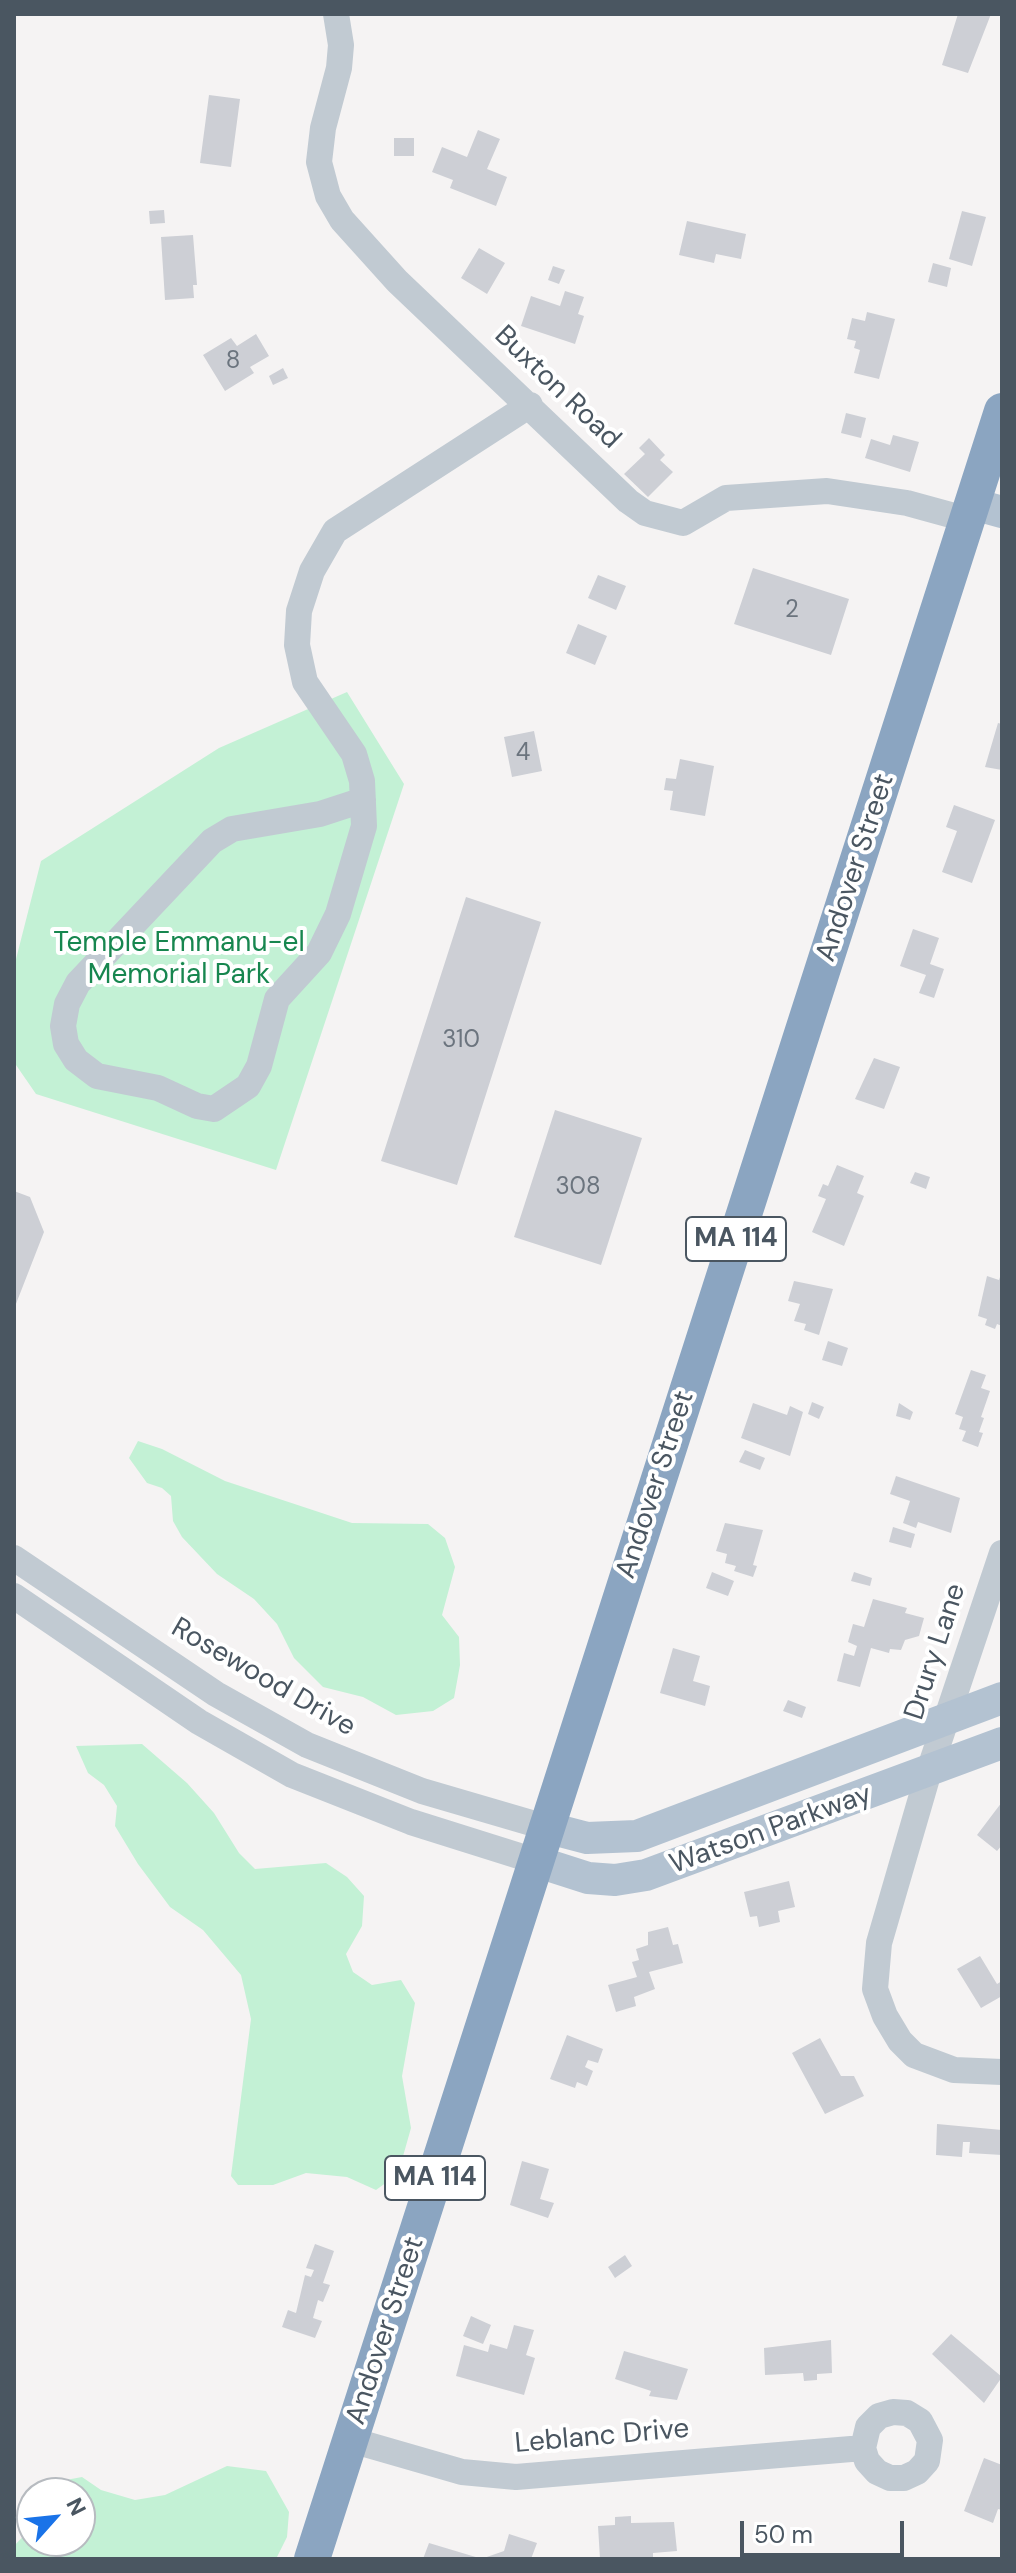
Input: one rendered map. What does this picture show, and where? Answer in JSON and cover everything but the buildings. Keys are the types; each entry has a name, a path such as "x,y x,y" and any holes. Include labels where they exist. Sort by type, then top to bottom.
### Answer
{"highway":[{"name":"Andover Street","path":"312,2559 540,1844 981,512 1002,411"}],"main road":[{"name":"Watson Parkway","path":"540,1844 637,1836 1002,1698"},
{"name":"Watson Parkway","path":"540,1844 588,1878 615,1880 646,1875 1002,1743"}],"street":[{"name":"Buxton Road","path":"336,14 341,45 339,68 319,147 328,196 352,232 397,281 628,501 663,519 683,523 726,498 827,491 981,512"},
{"path":"363,800 320,814 232,829 212,841 78,983 67,1004 63,1026 66,1044 76,1060 97,1076 158,1088 197,1106 214,1109 248,1086 259,1066 277,999 319,953 338,914 364,826 363,800 362,781 354,754 305,682 297,645 299,611 312,571 335,531 530,405"},
{"name":"Drury Lane","path":"1002,1553 929,1771 879,1943 875,1989 885,2016 900,2041 914,2055 954,2070 1002,2072"},
{"name":"Rosewood Drive","path":"14,1558 216,1694 307,1745 422,1791 540,1844"},
{"path":"14,1596 199,1722 292,1775 411,1822 540,1844"},
{"name":"Leblanc Drive","path":"351,2440 462,2472 516,2477 863,2448"}],"green space":[{"name":"Temple Emmanu-el Memorial Park","path":"347,692 404,784 276,1170 36,1094 16,1065 14,967 41,861 219,748"},
{"path":"138,1441 162,1449 225,1481 352,1523 428,1524 445,1538 455,1567 442,1615 459,1637 460,1665 454,1698 433,1711 396,1715 363,1697 323,1687 294,1658 277,1624 254,1599 217,1574 182,1537 173,1521 171,1496 162,1488 147,1483 129,1458"},
{"path":"142,1744 187,1783 214,1813 239,1853 255,1869 326,1863 347,1877 364,1896 362,1926 346,1954 353,1972 372,1985 401,1980 415,2003 402,2076 411,2128 398,2174 376,2190 347,2177 306,2173 273,2185 238,2185 231,2176 251,2019 241,1975 203,1930 170,1907 138,1864 115,1826 117,1806 104,1785 88,1773 76,1746"},
{"path":"227,2466 266,2471 289,2512 287,2537 276,2559 14,2559 16,2544 16,2557 96,2557 96,2487 135,2500 165,2495"}]}
